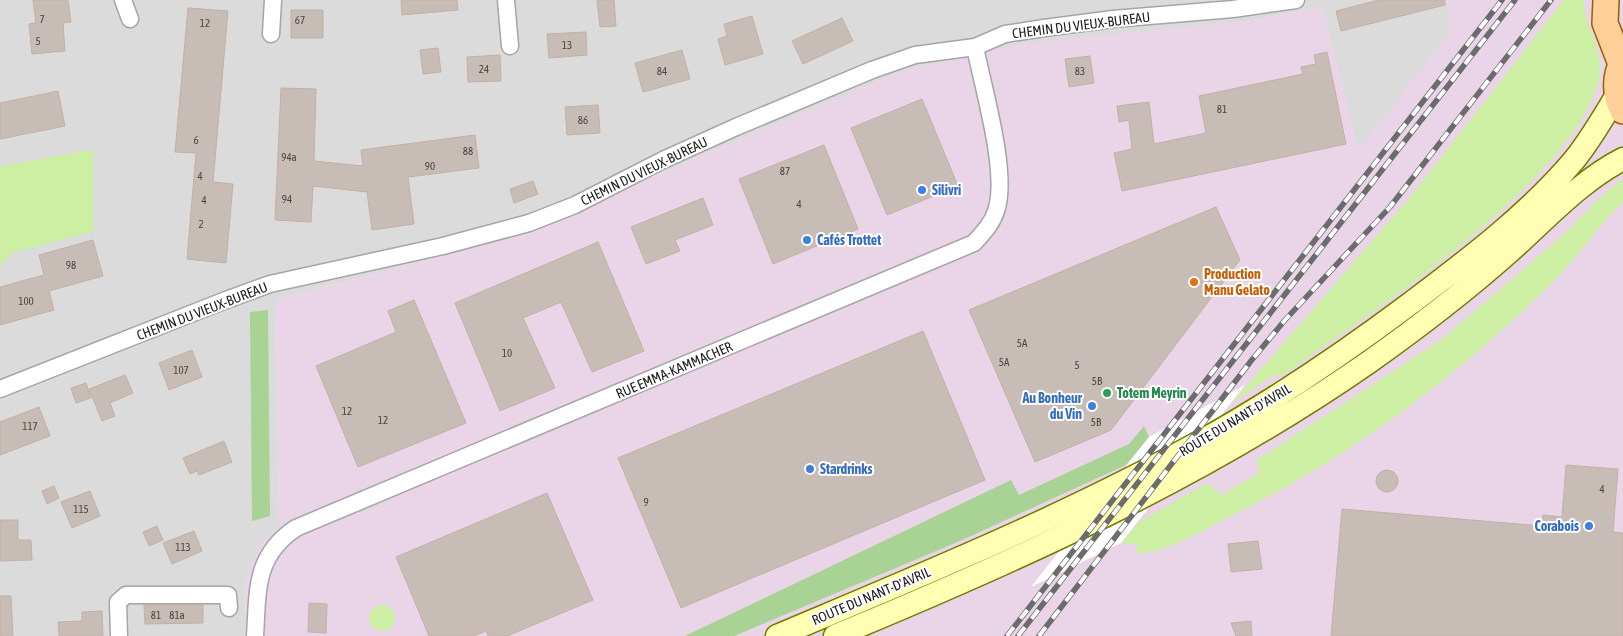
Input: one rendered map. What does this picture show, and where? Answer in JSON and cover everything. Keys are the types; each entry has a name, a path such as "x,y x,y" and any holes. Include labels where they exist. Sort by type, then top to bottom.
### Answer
{"main road":[{"path":"1608,0 1623,17"},
{"path":"1608,0 1605,23 1622,63 1617,79 1620,103"},
{"name":"ROUTE DU NANT-D'AVRIL","path":"777,636 1004,540 1106,492 1201,442 1280,394 1380,326 1470,256 1517,216 1553,184 1620,103"},
{"name":"ROUTE DU NANT-D'AVRIL","path":"836,636 1111,514 1207,464 1285,418 1387,349 1443,308 1491,268 1582,186 1623,159"}],"street":[{"path":"123,0 130,19"},
{"path":"271,34 273,0"},
{"path":"506,0 510,46"},
{"name":"CHEMIN DU VIEUX-BUREAU","path":"0,389 263,287 443,246 530,223 575,205 663,160 736,127 872,70 916,55 975,47 1005,34 1037,29 1113,19 1264,6 1296,0"},
{"name":"RUE EMMA-KAMMACHER","path":"255,636 259,581 262,569 275,546 296,528 974,243 990,224 996,212 1000,194 1000,172 975,47"},
{"path":"119,636 118,602 126,595 228,595 229,608"}],"shaded area":[{"path":"0,0 1447,0 1450,16 1448,36 1358,151 1322,7 1253,20 907,69 502,240 276,300 279,527 264,540 246,579 245,636 0,636"},
{"path":"1447,0 1623,0 1623,636 245,636 246,579 250,565 264,540 279,526 276,300 502,240 907,69 1028,43 1253,20 1322,7 1358,150 1448,36 1450,16"}],"green space":[{"path":"1564,0 1584,0 1587,18 1599,53 1600,73 1586,112 1556,154 1515,198 1466,241 1414,282 1281,376 1276,374 1231,404 1411,196"},
{"path":"93,150 93,231 12,253 0,266 0,166"},
{"path":"1623,179 1623,202 1570,264 1477,352 1398,414 1315,470 1182,541 1147,553 1136,553 1137,544 1121,543 1139,522 1207,483 1222,495 1259,473 1257,460 1441,340 1560,238 1608,190"},
{"path":"268,310 270,516 252,521 250,312"},
{"path":"1144,426 1149,437 1126,465 960,541 734,636 685,636 1011,480 1019,495 1129,444"},
{"path":"382,605 391,609 395,618 391,627 382,631 373,627 369,618 373,609"}],"pier":[{"path":"1245,385 1121,543 1031,587 1149,437"}],"building":[{"path":"33,0 68,0 71,22 63,23 65,51 32,54 29,24 36,23"},
{"path":"401,0 457,0 458,10 402,15"},
{"path":"597,0 614,0 616,26 600,27"},
{"path":"1379,0 1445,0 1445,5 1341,31 1336,11"},
{"path":"188,8 228,11 213,182 233,184 226,263 187,259 196,153 175,152"},
{"path":"291,10 323,10 323,38 291,38"},
{"path":"752,16 763,54 725,65 718,39 727,36 724,24"},
{"path":"842,18 853,41 803,64 792,41"},
{"path":"586,32 587,55 549,58 547,34"},
{"path":"438,48 441,72 423,74 420,50"},
{"path":"682,50 690,79 643,92 635,63"},
{"path":"1327,52 1346,144 1122,191 1114,153 1132,149 1129,120 1119,122 1117,106 1149,102 1154,144 1206,133 1199,96 1303,74 1301,67 1316,64 1314,55"},
{"path":"500,55 501,81 468,82 467,57"},
{"path":"1090,56 1094,83 1069,87 1065,59"},
{"path":"281,88 316,89 314,161 363,166 361,150 475,135 479,168 408,177 414,224 372,230 367,192 313,186 311,222 275,220"},
{"path":"58,91 65,126 0,139 0,103"},
{"path":"922,99 958,186 887,215 851,128"},
{"path":"598,105 600,133 567,135 565,107"},
{"path":"824,145 858,229 773,264 739,179"},
{"path":"533,181 538,194 514,203 510,189"},
{"path":"703,198 713,225 675,240 680,251 646,264 631,227"},
{"path":"1216,207 1240,260 1111,430 1035,462 969,310"},
{"path":"93,240 103,276 49,291 54,310 0,325 0,287 44,275 39,255"},
{"path":"598,242 644,351 592,372 561,302 523,318 555,388 500,411 455,303"},
{"path":"414,300 466,423 358,467 316,366 396,332 388,311"},
{"path":"923,331 985,480 681,608 618,458"},
{"path":"192,350 202,377 169,390 159,363"},
{"path":"125,375 133,393 110,403 115,416 102,421 89,389"},
{"path":"86,383 91,398 76,403 71,388"},
{"path":"39,407 50,436 0,455 0,422"},
{"path":"224,441 232,462 199,475 197,471 190,474 183,458"},
{"path":"1566,465 1618,469 1613,532 1623,533 1623,636 1331,636 1342,509 1542,526 1543,515 1562,517"},
{"path":"1387,470 1395,473 1398,481 1395,489 1387,492 1379,489 1376,481 1379,473"},
{"path":"54,486 59,498 47,504 42,491"},
{"path":"90,491 100,516 72,528 61,502"},
{"path":"547,493 593,600 507,636 488,636 486,631 474,636 429,636 396,557"},
{"path":"0,520 18,520 18,540 31,540 32,560 0,561"},
{"path":"157,526 163,540 149,546 143,532"},
{"path":"194,531 202,551 172,564 163,543"},
{"path":"1258,541 1262,569 1231,572 1228,544"},
{"path":"0,596 11,596 13,636 0,636"},
{"path":"309,603 327,604 326,633 308,632"},
{"path":"144,605 203,605 203,623 145,624"},
{"path":"102,611 103,636 59,636 58,622 82,621 82,612"},
{"path":"1251,621 1252,636 1236,636 1231,623"}],"railway":[{"path":"1007,636 1502,0"},
{"path":"1018,636 1515,0"},
{"path":"1039,636 1251,361 1285,320 1390,207 1551,0"}],"place":[{"name":"Silivri","path":"922,190"},
{"name":"Cafés Trottet","path":"807,240"},
{"name":"Production Manu Gelato","path":"1194,282"},
{"name":"Totem Meyrin","path":"1107,393"},
{"name":"Au Bonheur du Vin","path":"1092,406"},
{"name":"Stardrinks","path":"810,469"},
{"name":"Corabois","path":"1589,526"}]}
